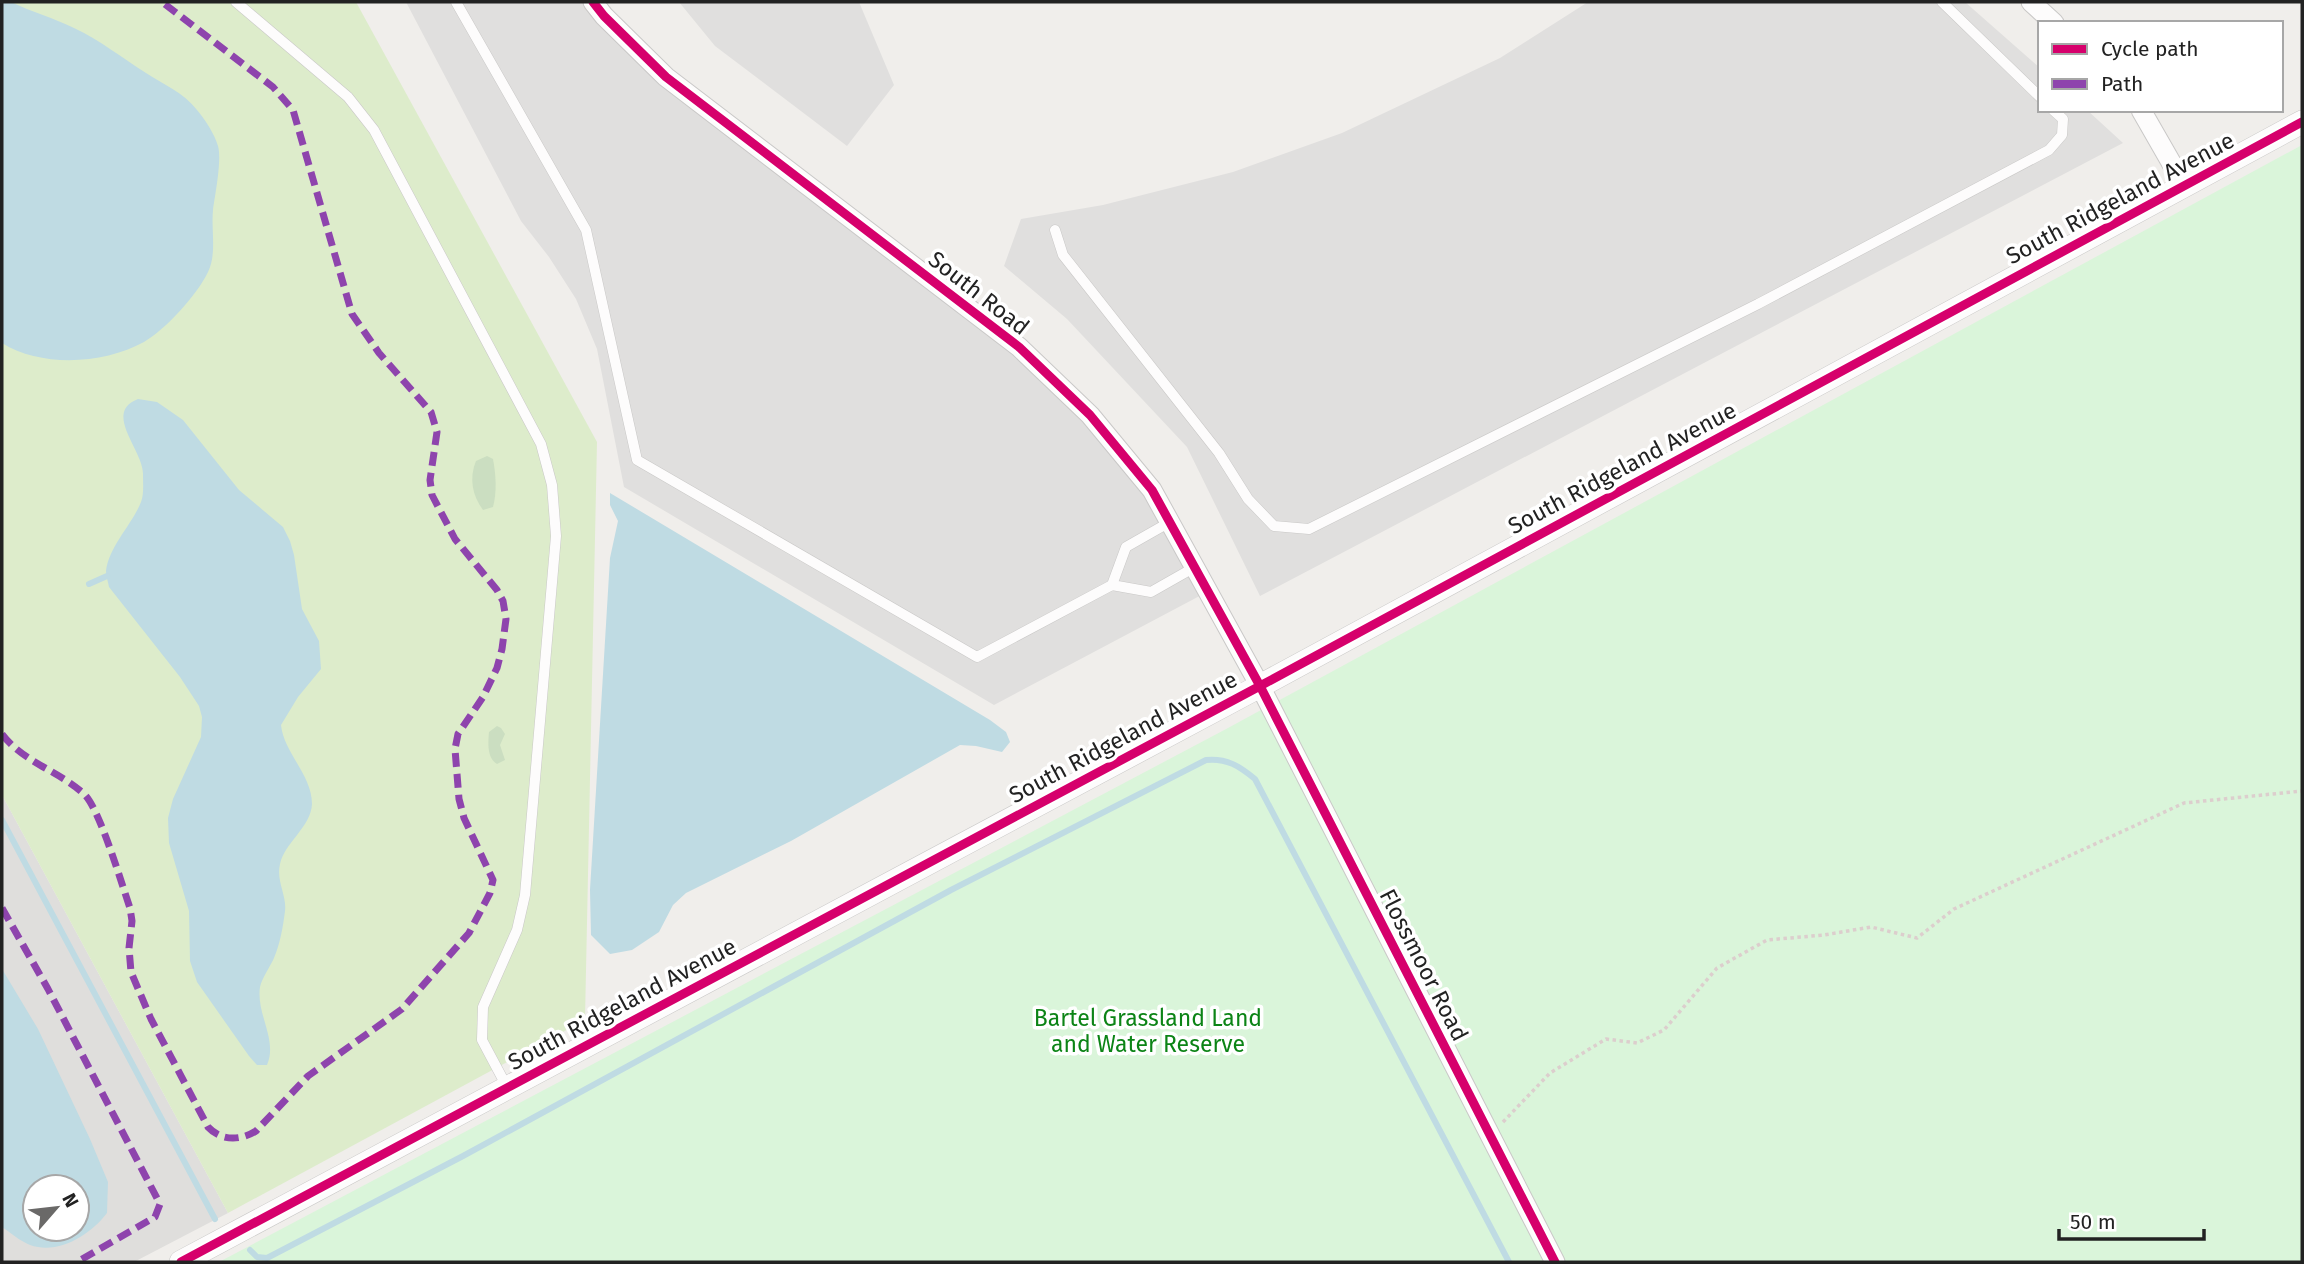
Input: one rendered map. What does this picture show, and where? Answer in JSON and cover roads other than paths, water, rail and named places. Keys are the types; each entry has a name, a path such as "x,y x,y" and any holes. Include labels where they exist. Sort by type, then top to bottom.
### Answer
{"street":[{"name":"South Road","path":"593,2 666,77 1019,347 1090,415 1152,491 1260,685"},
{"path":"2031,2 2052,21"},
{"path":"2142,112 2184,185"},
{"name":"South Ridgeland Avenue","path":"181,1262 1260,685 2302,122"},
{"name":"Flossmoor Road","path":"1260,685 1555,1262"}],"lane":[{"path":"236,2 348,97 374,130 541,444 552,485 556,536 525,895 517,930 483,1007 482,1040 507,1087"},
{"path":"456,2 586,230 637,460 977,657 1112,585 1151,592 1195,567"},
{"path":"1942,2 2038,95"},
{"path":"1055,230 1063,255 1219,453 1248,499 1274,526 1309,529 1758,304 2049,150 2062,135 2063,119 2055,112"},
{"path":"1112,585 1126,547 1170,522"}],"water":[{"path":"2,2 11,2 84,33 173,89 192,104 217,142 219,168 213,210 213,250 208,272 189,301 153,336 111,355 92,359 54,359 18,351 2,343"},
{"path":"138,399 157,402 183,420 239,490 283,527 294,555 302,609 319,641 321,669 298,697 281,725 287,745 308,783 312,804 307,820 280,864 279,876 285,905 283,923 276,953 260,987 261,1007 270,1046 267,1065 257,1065 249,1056 197,982 190,961 189,911 169,843 168,818 173,799 201,737 202,717 199,706 180,677 109,587 107,577 111,553 137,511 143,496 142,465 124,423 124,413 128,405"},
{"path":"610,493 990,720 1006,732 1010,742 1002,752 960,745 791,841 686,893 673,905 659,932 632,950 610,954 591,935 590,890 610,558 618,521 610,505"},
{"path":"2,969 38,1029 108,1182 107,1213 91,1230 91,1173 21,1173 21,1240 2,1227"},
{"path":"26,1243 68,1243 52,1247"}],"waterway":[{"path":"89,584 107,576"},
{"path":"250,1250 257,1257 267,1258 463,1156 951,890 1206,760 1220,760 1244,770 1255,779 1509,1262"},
{"path":"2,820 215,1219"}],"park label":[{"name":"Bartel Grassland Land and Water Reserve","path":"1148,1031"}]}
